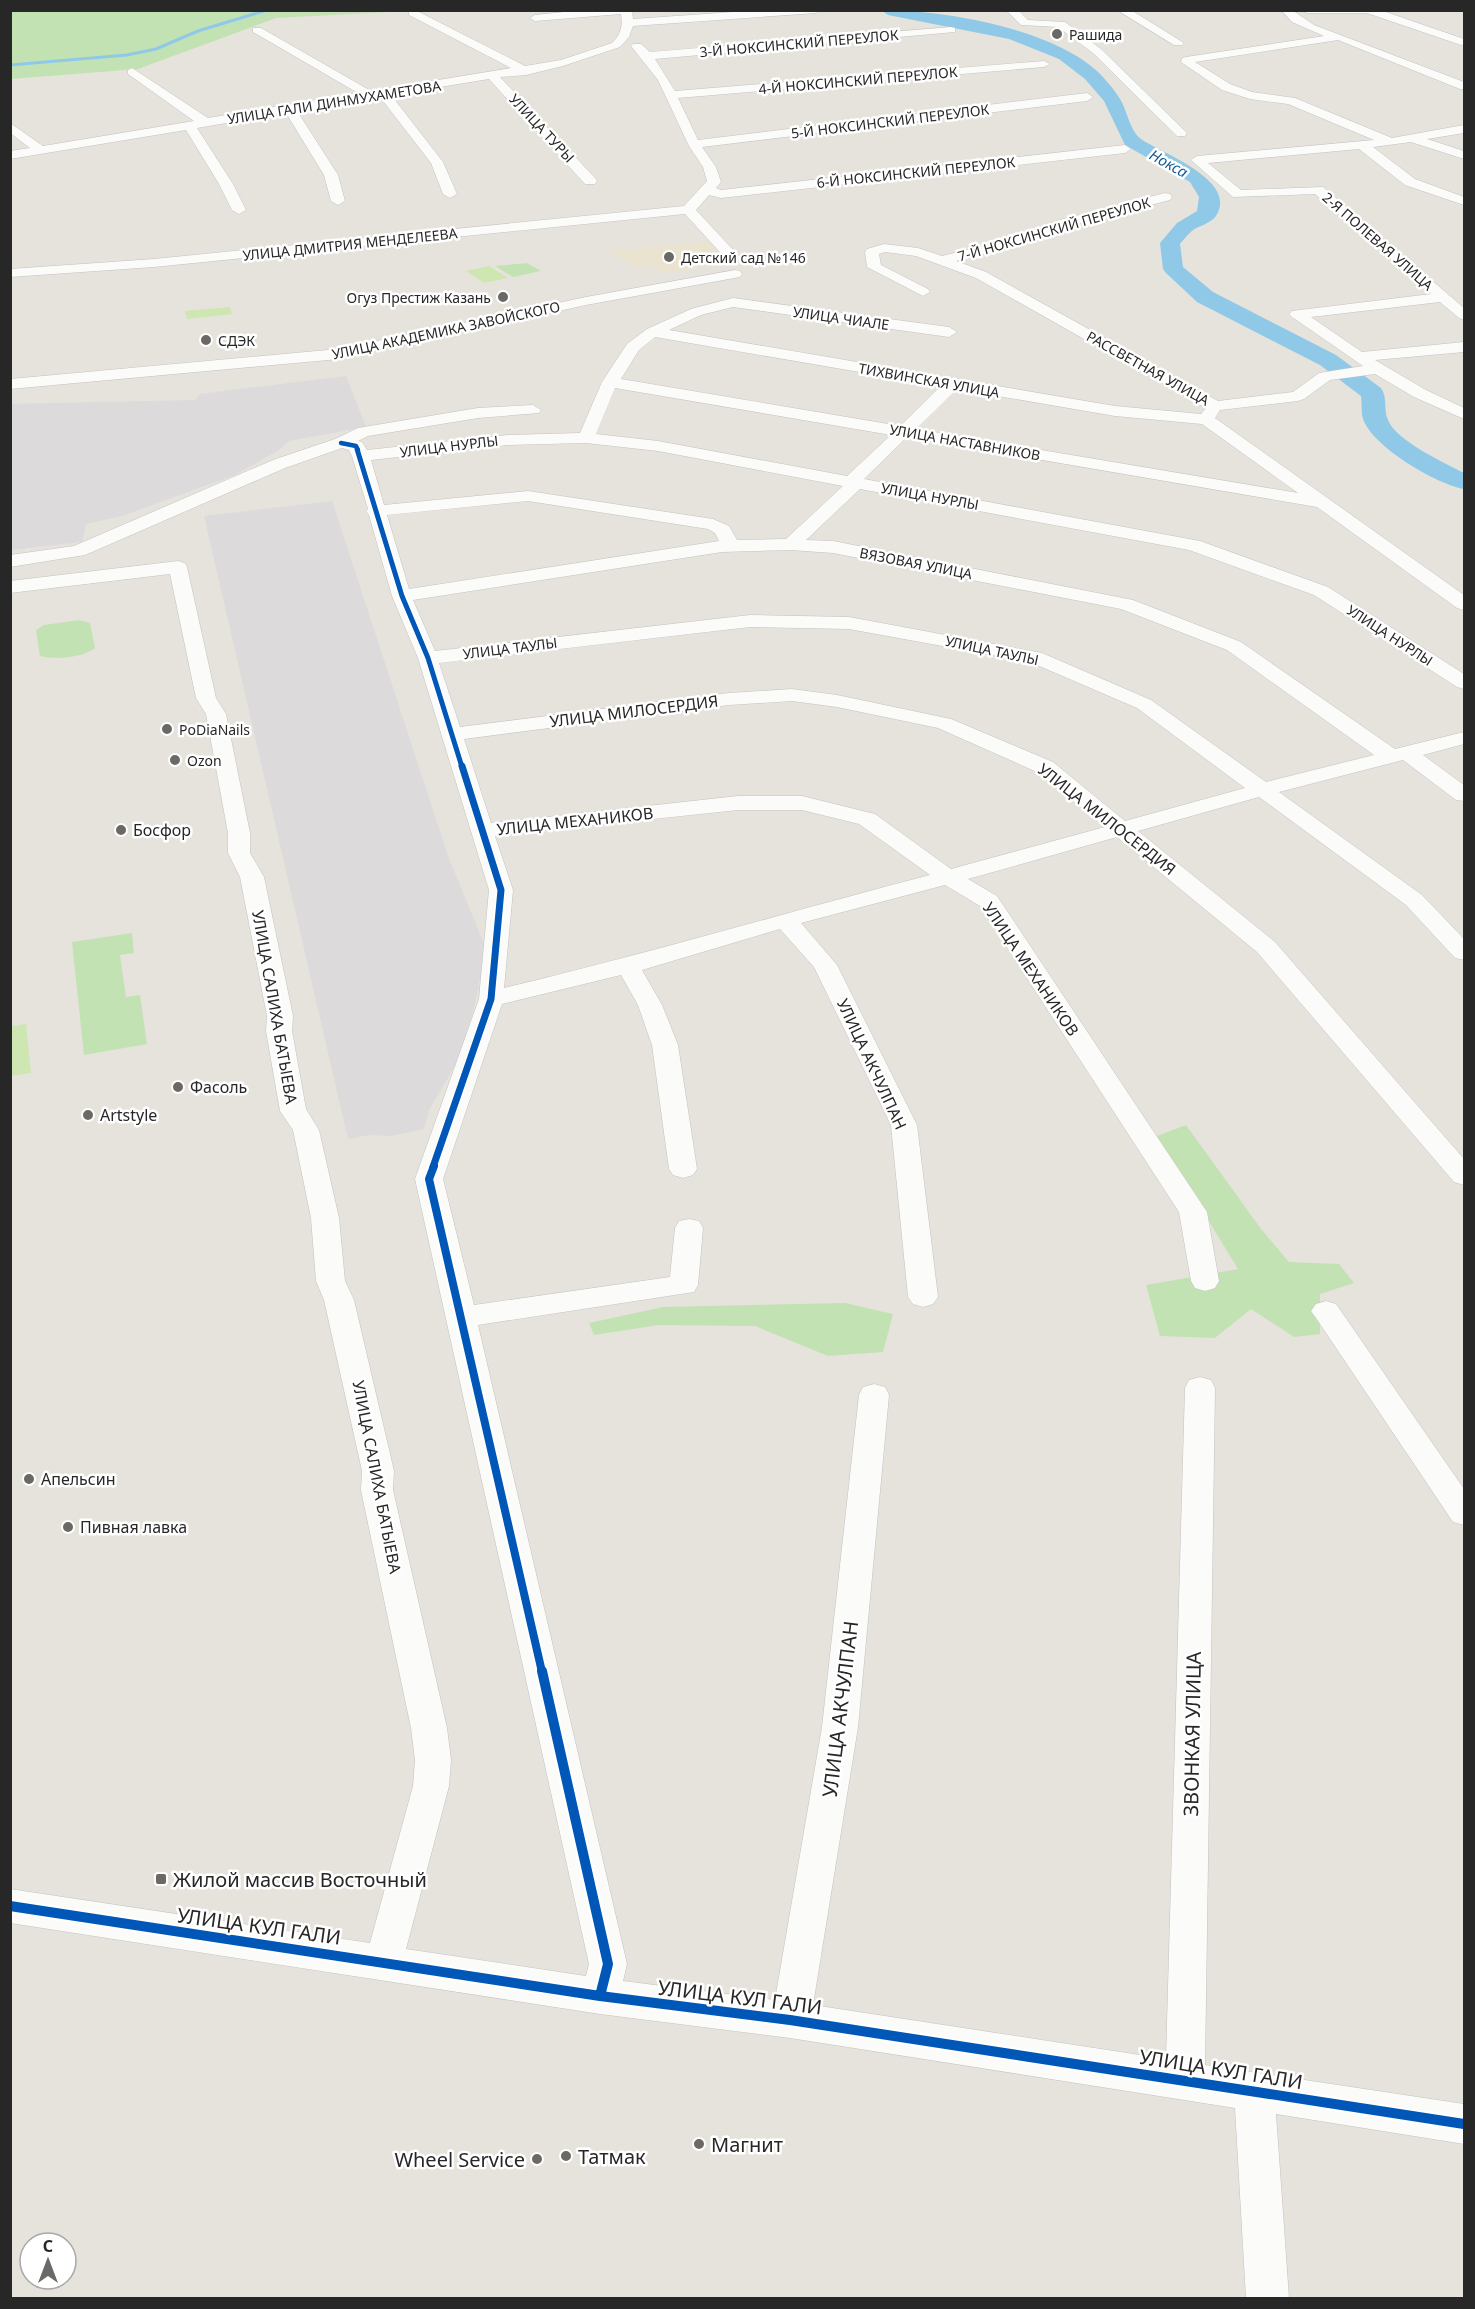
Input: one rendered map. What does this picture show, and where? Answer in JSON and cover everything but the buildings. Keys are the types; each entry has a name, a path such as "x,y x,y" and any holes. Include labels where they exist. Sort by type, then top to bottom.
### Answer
{"street":[{"path":"535,18 816,10"},
{"path":"1011,10 1025,23 1061,24 1097,51 1181,133"},
{"path":"1122,10 1178,43"},
{"path":"1286,10 1290,16 1338,37 1464,86"},
{"path":"1307,10 1368,10 1464,43"},
{"name":"УЛИЦА ТУРЫ","path":"413,13 525,71"},
{"path":"627,15 621,40 634,44 648,56 671,95 694,144 714,174 714,182 688,210 733,258"},
{"path":"257,30 377,95 437,162 450,194"},
{"name":"3-Й НОКСИНСКИЙ ПЕРЕУЛОК","path":"648,56 951,30"},
{"path":"1338,37 1186,60 1187,63 1227,87 1250,95 1291,101 1391,142"},
{"name":"УЛИЦА ГАЛИ ДИНМУХАМЕТОВА","path":"10,154 525,71 573,60 616,45 621,40"},
{"name":"4-Й НОКСИНСКИЙ ПЕРЕУЛОК","path":"671,95 1044,64"},
{"path":"132,72 206,123"},
{"name":"УЛИЦА ТУРЫ","path":"492,76 590,181"},
{"name":"5-Й НОКСИНСКИЙ ПЕРЕУЛОК","path":"694,144 1087,97"},
{"path":"290,109 331,175 338,201"},
{"path":"189,125 226,184 239,210"},
{"path":"10,127 41,150"},
{"path":"1362,145 1415,140 1464,129"},
{"path":"1415,140 1464,155"},
{"path":"1362,145 1410,182 1464,201"},
{"name":"2-Я ПОЛЕВАЯ УЛИЦА","path":"1362,145 1197,160 1238,194 1318,190 1443,297"},
{"name":"6-Й НОКСИНСКИЙ ПЕРЕУЛОК","path":"706,190 721,194 1125,149"},
{"name":"7-Й НОКСИНСКИЙ ПЕРЕУЛОК","path":"942,260 993,248 1053,230 1061,224 1165,197"},
{"name":"УЛИЦА ДМИТРИЯ МЕНДЕЛЕЕВА","path":"10,273 154,263 688,210"},
{"name":"РАССВЕТНАЯ УЛИЦА","path":"923,292 874,267 872,252 878,249 904,249 981,275 1211,412 1319,502 1464,604"},
{"name":"УЛИЦА АКАДЕМИКА ЗАВОЙСКОГО","path":"10,384 340,354 585,301 735,274"},
{"path":"1443,297 1464,315"},
{"name":"2-Я ПОЛЕВАЯ УЛИЦА","path":"1443,297 1297,314 1377,369 1436,403 1464,414"},
{"name":"УЛИЦА ЧИАЛЕ","path":"652,332 696,312 733,302 949,332"},
{"path":"586,438 610,382 633,347 652,332"},
{"name":"ТИХВИНСКАЯ УЛИЦА","path":"652,332 1115,411 1211,412 1298,396 1325,376 1377,369"},
{"path":"1359,357 1464,347"},
{"name":"УЛИЦА НАСТАВНИКОВ","path":"610,382 1319,502"},
{"path":"791,544 854,482 901,431 952,385"},
{"path":"10,561 78,551 279,464 341,443 364,432 477,413 533,410"},
{"name":"УЛИЦА НУРЛЫ","path":"361,456 508,440 586,438 658,446 1192,545 1321,591 1464,683"},
{"path":"341,443 356,446 361,456 375,511 402,596 428,658 501,890 491,999 429,1179 608,1964 600,1996"},
{"path":"375,511 528,496 713,524 723,530 730,546"},
{"name":"ВЯЗОВАЯ УЛИЦА","path":"402,596 730,546 791,544 833,547 1126,604 1234,646 1397,754 1464,795"},
{"name":"УЛИЦА САЛИХА БАТЫЕВА","path":"10,587 178,567 206,698 216,714 239,833 239,853 252,877 280,1016 279,1030 293,1111 306,1130 326,1221 326,1245 332,1290 339,1300 378,1471 377,1490 429,1728 433,1760 431,1786 384,1961"},
{"name":"УЛИЦА ТАУЛЫ","path":"428,658 750,621 849,623 1035,657 1144,704 1414,900 1464,953"},
{"name":"УЛИЦА МИЛОСЕРДИЯ","path":"452,734 729,699 792,695 837,701 944,723 1045,767 1266,947 1464,1176"},
{"path":"491,999 628,966 785,920 1260,790 1464,738"},
{"name":"УЛИЦА МЕХАНИКОВ","path":"483,831 738,803 802,803 867,819 947,877 989,901 1193,1212 1205,1281"},
{"name":"УЛИЦА АКЧУЛПАН","path":"785,920 825,965 904,1125 923,1297"},
{"path":"628,966 651,1005 665,1045 682,1169"},
{"path":"462,1317 684,1285 689,1228"},
{"path":"1326,1311 1464,1513"},
{"name":"ЗВОНКАЯ УЛИЦА","path":"1185,2080 1200,1388"},
{"name":"УЛИЦА АКЧУЛПАН","path":"790,2020 798,1987 840,1727 874,1395"},
{"name":"УЛИЦА КУЛ ГАЛИ","path":"10,1906 384,1961 600,1996 790,2020 1464,2124"},
{"path":"1254,2091 1267,2298"}],"shaded area":[{"name":"Детский сад №146","path":"706,242 730,264 662,273 652,266 636,268 610,251"},
{"path":"346,376 366,427 289,441 279,450 235,475 122,516 86,524 82,542 11,550 10,404 195,400 200,394"},
{"path":"332,501 448,856 486,949 473,1012 457,1062 429,1110 424,1129 391,1136 370,1135 348,1139 204,516"}],"green space":[{"path":"11,11 408,11 276,18 138,69 11,79"},
{"path":"527,263 541,271 513,277 495,266"},
{"path":"489,266 508,278 484,283 466,271"},
{"path":"230,307 232,314 187,319 185,311"},
{"path":"79,620 90,623 95,648 83,654 68,657 40,656 36,630 44,625"},
{"path":"132,933 134,953 120,955 126,997 140,995 147,1044 84,1055 72,942"},
{"path":"26,1024 31,1073 11,1076 11,1026"},
{"path":"1186,1125 1261,1229 1289,1262 1339,1264 1354,1283 1320,1294 1320,1334 1294,1337 1251,1309 1215,1338 1160,1336 1146,1285 1238,1269 1157,1136"},
{"path":"845,1303 893,1314 883,1352 828,1356 755,1326 659,1325 594,1335 589,1323 663,1307"}],"waterway":[{"path":"10,65 127,55 156,49 198,31 267,10"},
{"name":"Нокса","path":"888,10 966,24 1015,36 1065,55 1091,75 1112,100 1131,141 1197,178 1209,197 1207,214 1184,227 1170,243 1173,269 1205,297 1328,360 1373,393 1376,421 1391,439 1402,448 1464,482"}],"cycle path":[{"path":"341,443 356,446 361,456 402,596 428,658 501,890 491,999 429,1179 608,1964 600,1996"},
{"path":"10,1906 600,1996 790,2020 1464,2124"}],"place":[{"name":"Рашида","path":"1057,34"},
{"name":"Детский сад №146","path":"669,257"},
{"name":"Огуз Престиж Казань","path":"503,297"},
{"name":"СДЭК","path":"206,340"},
{"name":"PoDiaNails","path":"167,729"},
{"name":"Ozon","path":"175,760"},
{"name":"Босфор","path":"121,830"},
{"name":"Фасоль","path":"178,1087"},
{"name":"Artstyle","path":"88,1115"},
{"name":"Апельсин","path":"29,1479"},
{"name":"Пивная лавка","path":"68,1527"},
{"name":"Жилой массив Восточный","path":"161,1879"},
{"name":"Магнит","path":"699,2144"},
{"name":"Татмак","path":"566,2156"},
{"name":"Wheel Service","path":"537,2159"}]}
